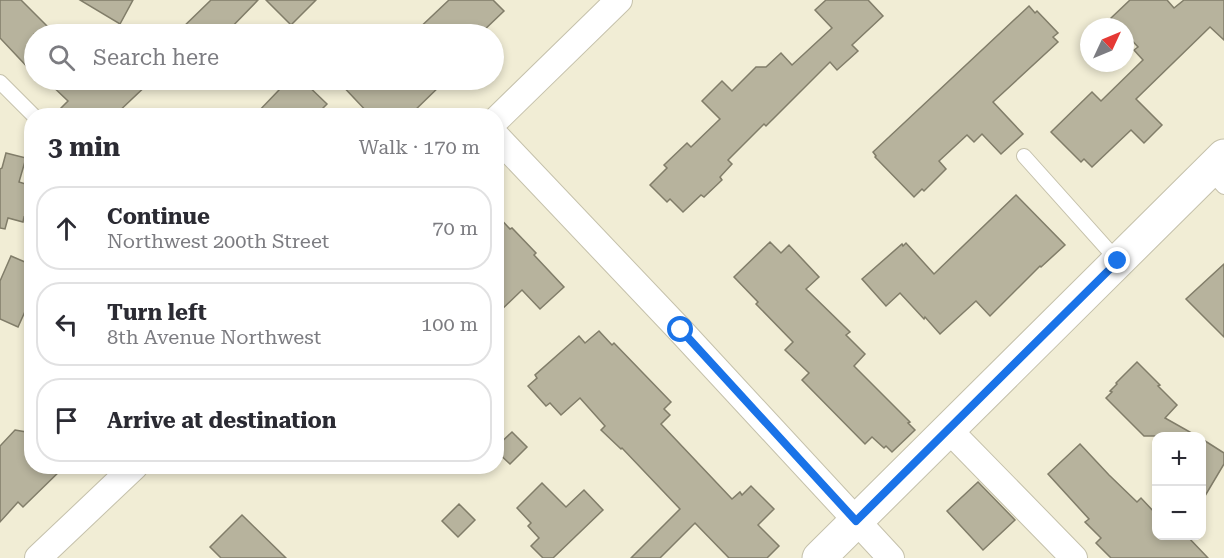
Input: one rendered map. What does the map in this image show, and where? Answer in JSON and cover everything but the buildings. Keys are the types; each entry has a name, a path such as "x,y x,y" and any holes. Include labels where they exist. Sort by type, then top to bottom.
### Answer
{"main road":[{"path":"819,558 1118,261 1219,172"}],"street":[{"path":"504,112 619,0"},
{"path":"504,144 681,330 891,558"},
{"path":"948,429 1074,558"},
{"path":"38,558 127,474"}],"lane":[{"path":"0,82 26,108"},
{"path":"1024,156 1118,261"}],"route":[{"path":"681,330 856,521 1118,261"}]}
